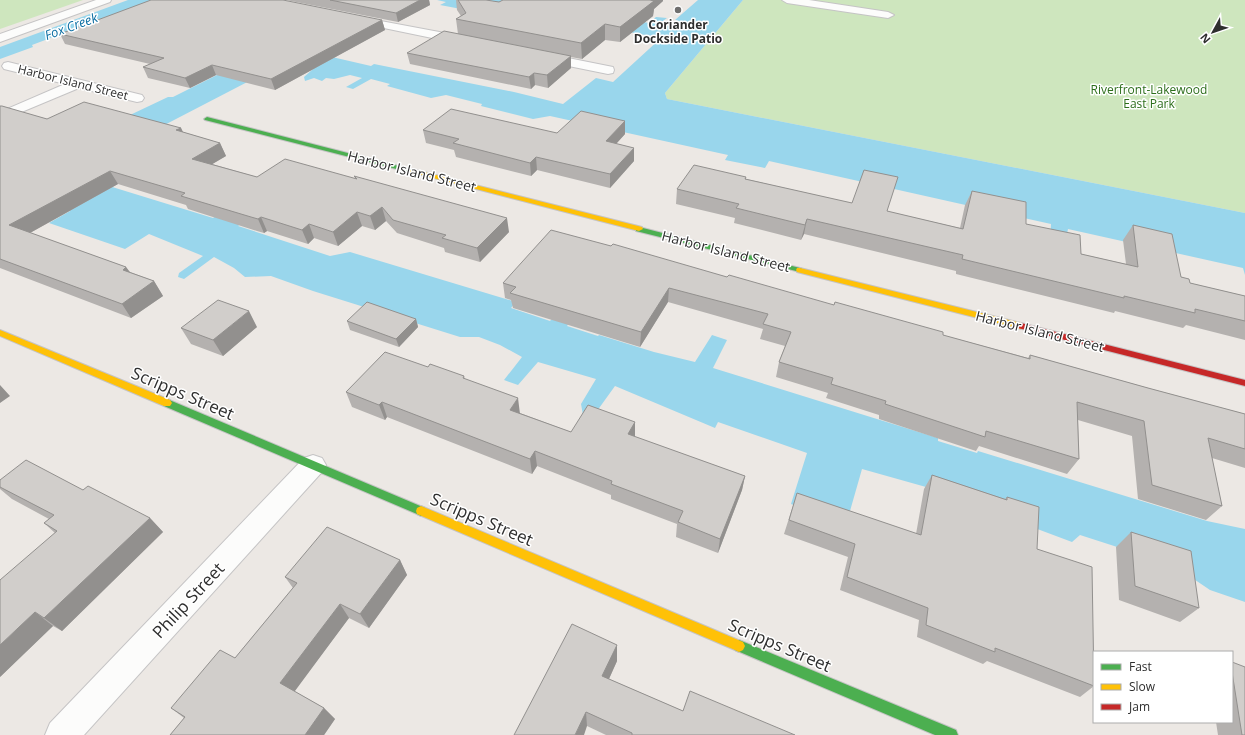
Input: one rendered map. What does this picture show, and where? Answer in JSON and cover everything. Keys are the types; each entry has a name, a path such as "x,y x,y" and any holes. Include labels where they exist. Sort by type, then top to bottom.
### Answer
{"street":[{"path":"0,38 106,0"},
{"path":"787,0 888,15"},
{"path":"339,16 477,44"},
{"path":"531,55 608,70"},
{"name":"Harbor Island Street","path":"8,66 137,98"},
{"path":"0,117 78,83"},
{"name":"Harbor Island Street","path":"207,119 1245,383"},
{"name":"Scripps Street","path":"0,333 945,734"},
{"name":"Philip Street","path":"62,735 313,465"}],"green space":[{"path":"0,0 83,0 0,29"},
{"name":"Riverfront-Lakewood East Park","path":"743,0 1245,0 1245,213 667,99 665,93"}],"water":[{"name":"Fox Creek","path":"128,0 152,0 293,48 371,66 374,64 514,92 563,104 596,78 613,82 661,38 629,32 525,21 440,5 446,2 437,0 524,0 649,23 656,17 667,18 659,24 674,27 680,21 675,20 698,0 743,0 665,93 667,99 1245,213 1245,275 1243,268 1068,229 1065,244 1050,242 1051,224 769,161 765,168 725,160 728,155 550,116 533,119 481,106 482,104 446,95 431,98 387,86 390,84 371,79 353,89 346,87 362,78 350,75 334,79 326,78 322,81 314,78 305,81 304,77 313,69 284,63 70,174 213,218 220,213 245,221 238,226 330,256 350,252 516,302 511,308 550,321 559,310 575,314 567,326 654,352 695,362 712,335 727,340 713,368 938,438 938,441 977,453 978,451 1207,521 1245,529 1245,602 1210,590 1173,565 1080,535 1072,542 926,487 862,469 846,525 791,504 807,453 718,422 715,428 615,386 597,411 583,415 581,404 596,379 538,362 518,385 504,380 522,357 500,345 479,337 460,337 313,291 271,276 245,277 234,268 214,257 184,279 178,277 179,273 203,256 149,234 125,249 49,223 70,211 24,195 130,115 168,97 173,97 235,66 69,31 32,45 33,47 0,59 0,47"}],"building":[{"path":"151,0 283,0 382,20 271,79 212,65 185,78 143,67 164,58 60,34"},
{"path":"330,0 420,0 396,13"},
{"path":"458,0 486,0 499,2 503,0 654,1 620,27 605,24 581,43 456,19 466,13"},
{"path":"444,31 571,56 547,75 534,73 529,77 407,53"},
{"path":"84,102 181,128 176,130 220,143 192,159 257,177 285,159 357,179 354,176 507,218 477,248 442,238 446,235 393,220 382,207 370,216 357,212 333,232 309,224 302,230 261,217 258,219 181,196 185,193 110,171 9,225 126,267 123,270 154,281 122,304 0,259 0,106 47,119"},
{"path":"451,109 557,133 581,111 625,121 606,141 634,148 610,174 536,157 530,163 453,143 459,139 423,130"},
{"path":"694,165 746,177 745,179 852,203 864,170 898,177 887,211 963,229 972,191 1026,202 1026,224 1080,235 1081,254 1138,267 1133,225 1172,234 1181,277 1189,279 1190,283 1245,296 1245,321 1195,309 1195,313 1124,296 1124,298 962,259 963,255 807,219 805,225 736,208 739,204 677,189"},
{"path":"551,230 611,246 613,244 727,277 729,275 834,305 835,302 943,332 943,335 1030,359 1030,355 1245,414 1245,449 1208,438 1222,506 1152,485 1144,421 1077,402 1079,459 986,431 985,437 885,404 886,401 831,384 833,378 779,362 791,332 763,324 768,314 669,288 641,332 510,293 516,287 503,283"},
{"path":"218,300 249,311 213,340 181,328"},
{"path":"367,302 416,319 396,339 347,321"},
{"path":"385,352 428,367 430,364 518,398 510,410 571,432 588,405 635,422 628,434 745,476 720,539 678,522 683,511 611,484 612,481 535,451 530,459 382,402 379,405 346,392"},
{"path":"26,460 83,490 88,486 150,518 44,618 35,612 0,645 0,580 57,531 44,523 54,515 0,487 0,480"},
{"path":"932,475 1007,500 1007,497 1039,507 1037,549 1092,567 1093,686 995,648 995,652 926,625 928,608 847,577 855,544 789,520 797,493 921,535"},
{"path":"327,527 400,560 360,614 340,604 280,683 324,708 305,735 170,735 185,717 171,708 220,650 235,658 297,583 285,577"},
{"path":"1131,532 1191,551 1199,608 1135,586"},
{"path":"572,624 617,645 602,676 683,711 690,691 795,735 632,735 632,733 586,712 575,735 514,735"},
{"path":"1233,662 1245,667 1245,735 1242,735 1233,678"}],"traffic: fast":[{"path":"207,119 412,171"},
{"path":"639,229 800,270"},
{"path":"167,403 421,511"},
{"path":"739,646 951,735"}],"traffic: slow":[{"path":"412,171 639,229"},
{"path":"800,270 1021,326"},
{"path":"0,333 167,403"},
{"path":"421,511 739,646"}],"traffic: jam":[{"path":"1021,326 1245,383"}],"place":[{"name":"Coriander Dockside Patio","path":"678,10"}]}
